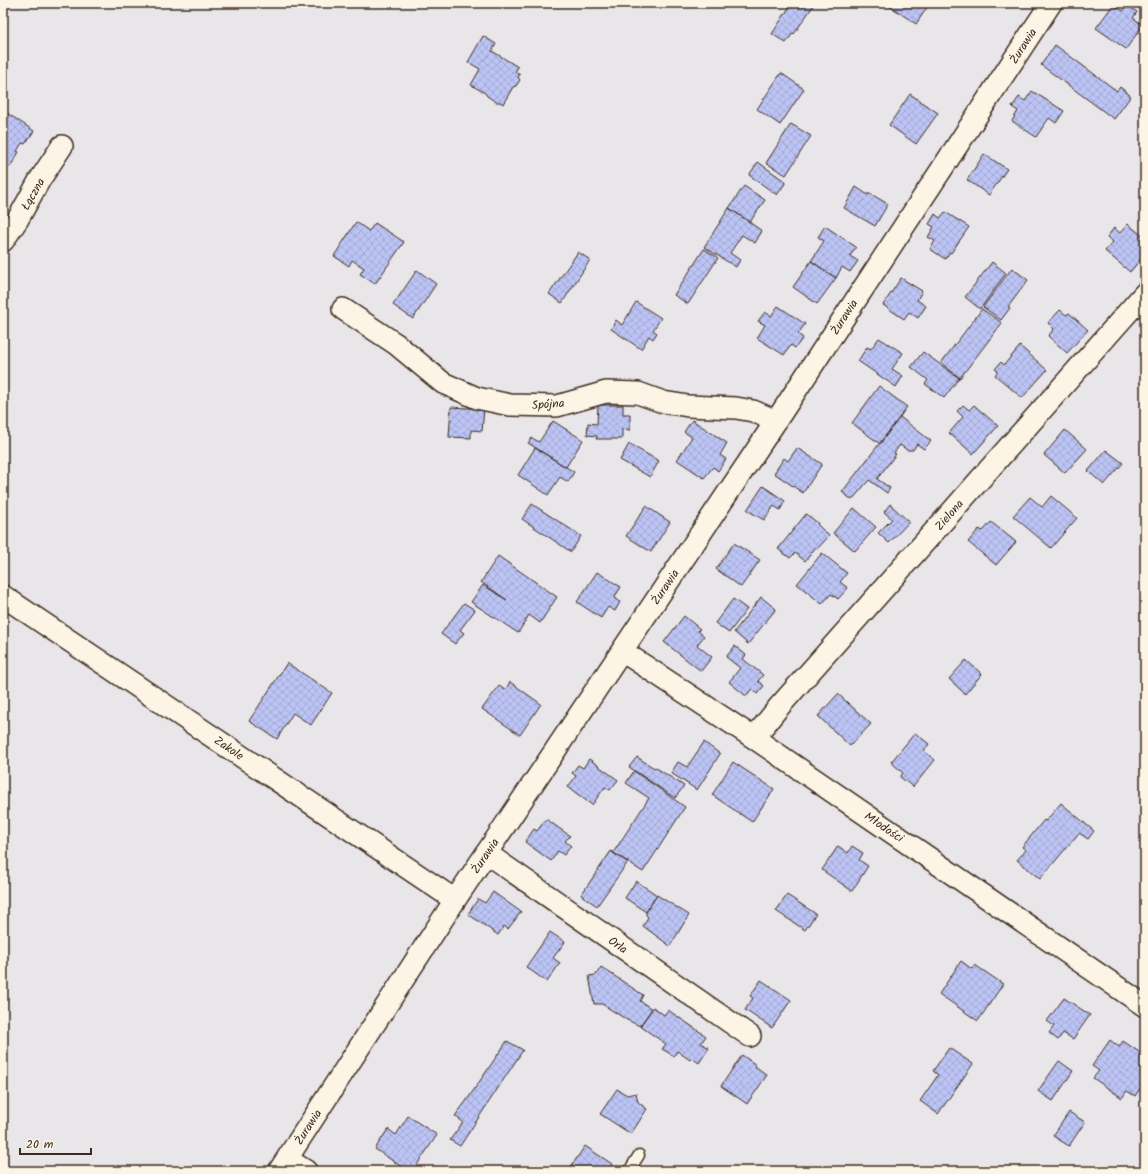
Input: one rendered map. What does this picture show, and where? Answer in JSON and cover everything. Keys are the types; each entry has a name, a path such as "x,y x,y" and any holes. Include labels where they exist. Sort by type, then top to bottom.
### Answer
{"street":[{"name":"Żurawia","path":"283,1165 486,853 776,421 1051,3"},
{"name":"Łączna","path":"3,242 18,219 39,181 62,146"},
{"name":"Zielona","path":"754,738 783,702 1145,293"},
{"name":"Spójna","path":"343,308 396,344 443,383 477,398 510,405 558,406 606,392 638,393 663,402 688,406 736,408 753,412 776,421"},
{"name":"Zakole","path":"3,596 455,900"},
{"name":"Młodości","path":"622,652 754,738 1145,1006"},
{"name":"Orla","path":"486,853 750,1036"},
{"path":"283,1165 306,1171"}],"lane":[{"path":"629,1171 639,1154"}],"building":[{"path":"792,3 815,3 786,43 772,34"},
{"path":"885,3 924,3 928,6 916,24"},
{"path":"1113,5 1123,11 1127,5 1137,12 1133,18 1143,25 1126,49 1096,28"},
{"path":"483,36 496,44 492,51 518,67 515,72 520,75 518,77 520,80 516,86 513,87 503,104 496,102 485,93 471,85 480,69 468,62"},
{"path":"1055,45 1117,91 1120,87 1131,96 1114,119 1041,65"},
{"path":"781,73 804,89 780,125 757,109"},
{"path":"1032,91 1064,111 1056,123 1049,118 1036,137 1012,121 1018,111 1012,107 1019,97 1025,101"},
{"path":"910,94 938,113 916,144 889,125"},
{"path":"4,111 34,131 25,144 22,143 17,151 19,152 10,167 3,162"},
{"path":"791,124 811,136 786,175 766,163"},
{"path":"984,154 1007,169 989,195 967,180"},
{"path":"758,162 786,182 777,195 749,175"},
{"path":"744,186 765,200 750,222 729,208"},
{"path":"856,187 868,195 869,193 888,204 875,226 844,208"},
{"path":"729,208 762,231 755,243 742,235 730,253 740,260 736,267 704,247"},
{"path":"945,212 969,227 945,259 930,249 935,241 928,237 934,227 929,224 935,214 940,218"},
{"path":"356,222 369,231 375,223 404,242 375,284 360,274 364,268 352,260 349,266 334,256"},
{"path":"1128,224 1145,238 1145,254 1130,272 1105,251 1113,242 1107,237 1114,228 1120,233"},
{"path":"825,226 856,247 850,256 858,261 850,272 842,267 836,278 811,261 824,241 818,237"},
{"path":"704,249 718,258 688,304 674,295"},
{"path":"578,252 590,260 562,303 549,294"},
{"path":"811,261 836,278 817,304 793,287"},
{"path":"992,262 1006,273 980,309 965,297"},
{"path":"1012,268 1028,280 1008,307 1010,308 1001,320 983,307"},
{"path":"417,270 436,284 413,319 393,305"},
{"path":"901,278 922,291 917,300 926,306 918,318 909,312 904,319 883,305"},
{"path":"636,302 661,318 653,330 657,333 653,339 649,336 641,349 611,329 616,320 622,325"},
{"path":"778,306 805,324 798,334 803,338 795,348 791,345 784,355 757,338 765,325 758,321 765,312 771,316"},
{"path":"982,309 1002,323 960,378 941,363"},
{"path":"1060,310 1066,315 1069,313 1088,330 1067,353 1048,336 1054,329 1048,323"},
{"path":"879,338 903,353 892,369 903,376 896,387 858,361 867,347 871,349"},
{"path":"1020,346 1047,370 1022,398 995,375 998,371 995,369 1001,362 1004,365"},
{"path":"923,352 959,378 944,398 925,384 928,380 911,367"},
{"path":"879,386 907,407 880,444 852,423"},
{"path":"598,405 623,405 623,414 630,414 630,430 622,429 622,439 596,439 597,436 587,435 588,423 597,424"},
{"path":"963,405 969,410 974,405 998,426 973,454 949,433 963,417 957,411"},
{"path":"451,407 484,409 482,431 471,430 471,438 449,437"},
{"path":"900,417 931,441 924,449 917,444 913,450 907,450 900,445 894,453 896,454 877,479 890,488 887,493 869,480 852,500 842,492"},
{"path":"692,420 727,443 720,455 726,459 718,471 713,467 704,478 677,460 692,437 684,432"},
{"path":"553,421 583,440 566,467 528,443 532,438 539,442"},
{"path":"1065,430 1087,449 1065,473 1044,455"},
{"path":"629,444 659,461 650,477 620,460"},
{"path":"535,448 574,472 568,482 560,477 548,495 518,475"},
{"path":"797,448 822,464 803,493 774,473 784,458 788,461"},
{"path":"1106,450 1123,463 1104,485 1088,471"},
{"path":"763,486 785,501 780,510 774,506 764,520 747,510"},
{"path":"1051,496 1077,518 1051,548 1013,516 1030,497 1042,507"},
{"path":"532,504 581,536 571,552 522,519"},
{"path":"890,504 909,522 889,543 878,533 892,519 884,512"},
{"path":"646,506 670,522 651,552 626,536"},
{"path":"854,508 876,527 855,551 833,533"},
{"path":"806,514 818,523 817,524 829,536 818,548 816,547 805,561 795,553 790,558 778,549"},
{"path":"991,522 1016,542 996,565 968,542 979,529 983,531"},
{"path":"734,543 760,560 741,587 716,569"},
{"path":"822,553 847,573 840,582 848,588 838,599 831,594 822,604 797,584"},
{"path":"498,556 557,597 540,623 529,615 518,633 471,602 483,585 507,600 481,582"},
{"path":"597,572 621,587 614,598 620,602 615,611 608,607 601,618 577,602"},
{"path":"761,597 776,609 748,644 734,632"},
{"path":"733,599 747,609 729,633 715,623"},
{"path":"464,603 475,610 460,630 464,633 455,644 441,634"},
{"path":"684,616 700,629 698,631 704,636 697,645 712,657 701,671 664,642"},
{"path":"735,646 746,655 743,659 763,675 758,681 764,686 757,694 752,689 746,696 729,682 740,668 726,657"},
{"path":"966,660 982,674 965,694 949,679"},
{"path":"287,663 332,693 311,725 293,713 277,739 249,721"},
{"path":"510,682 541,704 520,735 482,709 499,686 505,690"},
{"path":"838,694 871,724 850,746 818,716"},
{"path":"915,733 929,744 924,751 935,760 913,787 900,777 903,773 891,762"},
{"path":"704,742 720,754 697,790 671,773 678,762 687,767"},
{"path":"637,757 684,786 675,798 629,767"},
{"path":"589,759 618,780 610,790 605,787 592,805 568,787 576,776 572,773 578,765 583,768"},
{"path":"733,762 774,789 752,822 712,795"},
{"path":"634,771 685,807 643,872 613,853 649,798 626,783"},
{"path":"1061,803 1094,831 1088,839 1079,833 1040,879 1017,860 1026,850 1022,847 1044,820 1046,821"},
{"path":"546,819 570,836 565,841 571,846 564,855 558,851 551,861 525,842 534,829 537,831"},
{"path":"838,846 848,853 852,846 863,853 859,860 868,866 852,891 822,870"},
{"path":"611,851 628,862 597,906 581,895"},
{"path":"636,881 657,895 646,912 625,898"},
{"path":"493,892 521,912 508,929 504,926 498,935 468,914 478,899 485,903"},
{"path":"657,895 689,915 670,946 643,926 648,917 646,912"},
{"path":"787,895 816,914 805,930 776,911"},
{"path":"550,932 565,942 553,958 560,963 547,982 526,967"},
{"path":"961,961 972,969 975,965 1003,984 978,1021 939,994"},
{"path":"601,967 643,995 640,1001 652,1009 640,1026 627,1020 602,1004 594,1004 589,976 596,975"},
{"path":"761,980 791,1000 772,1028 745,1010 753,998 750,996"},
{"path":"1064,998 1090,1015 1073,1039 1063,1033 1058,1040 1049,1033 1054,1026 1047,1021"},
{"path":"653,1007 664,1015 668,1010 706,1036 701,1043 709,1048 699,1063 692,1058 690,1060 677,1051 674,1056 662,1049 666,1044 640,1026"},
{"path":"1110,1040 1119,1047 1123,1041 1145,1056 1145,1081 1135,1096 1127,1091 1122,1098 1093,1078 1099,1071 1092,1066"},
{"path":"507,1041 523,1050 460,1146 450,1140 463,1122 455,1116"},
{"path":"949,1048 973,1064 938,1114 920,1101 938,1075 933,1071"},
{"path":"742,1055 767,1075 747,1104 721,1086"},
{"path":"1059,1061 1073,1071 1053,1101 1038,1091"},
{"path":"617,1089 627,1095 636,1093 638,1102 647,1109 631,1134 600,1114"},
{"path":"1069,1112 1085,1122 1069,1146 1053,1136"},
{"path":"408,1116 437,1135 413,1171 408,1171 375,1149 388,1129 396,1135"},
{"path":"585,1146 612,1164 608,1171 568,1171"}]}
